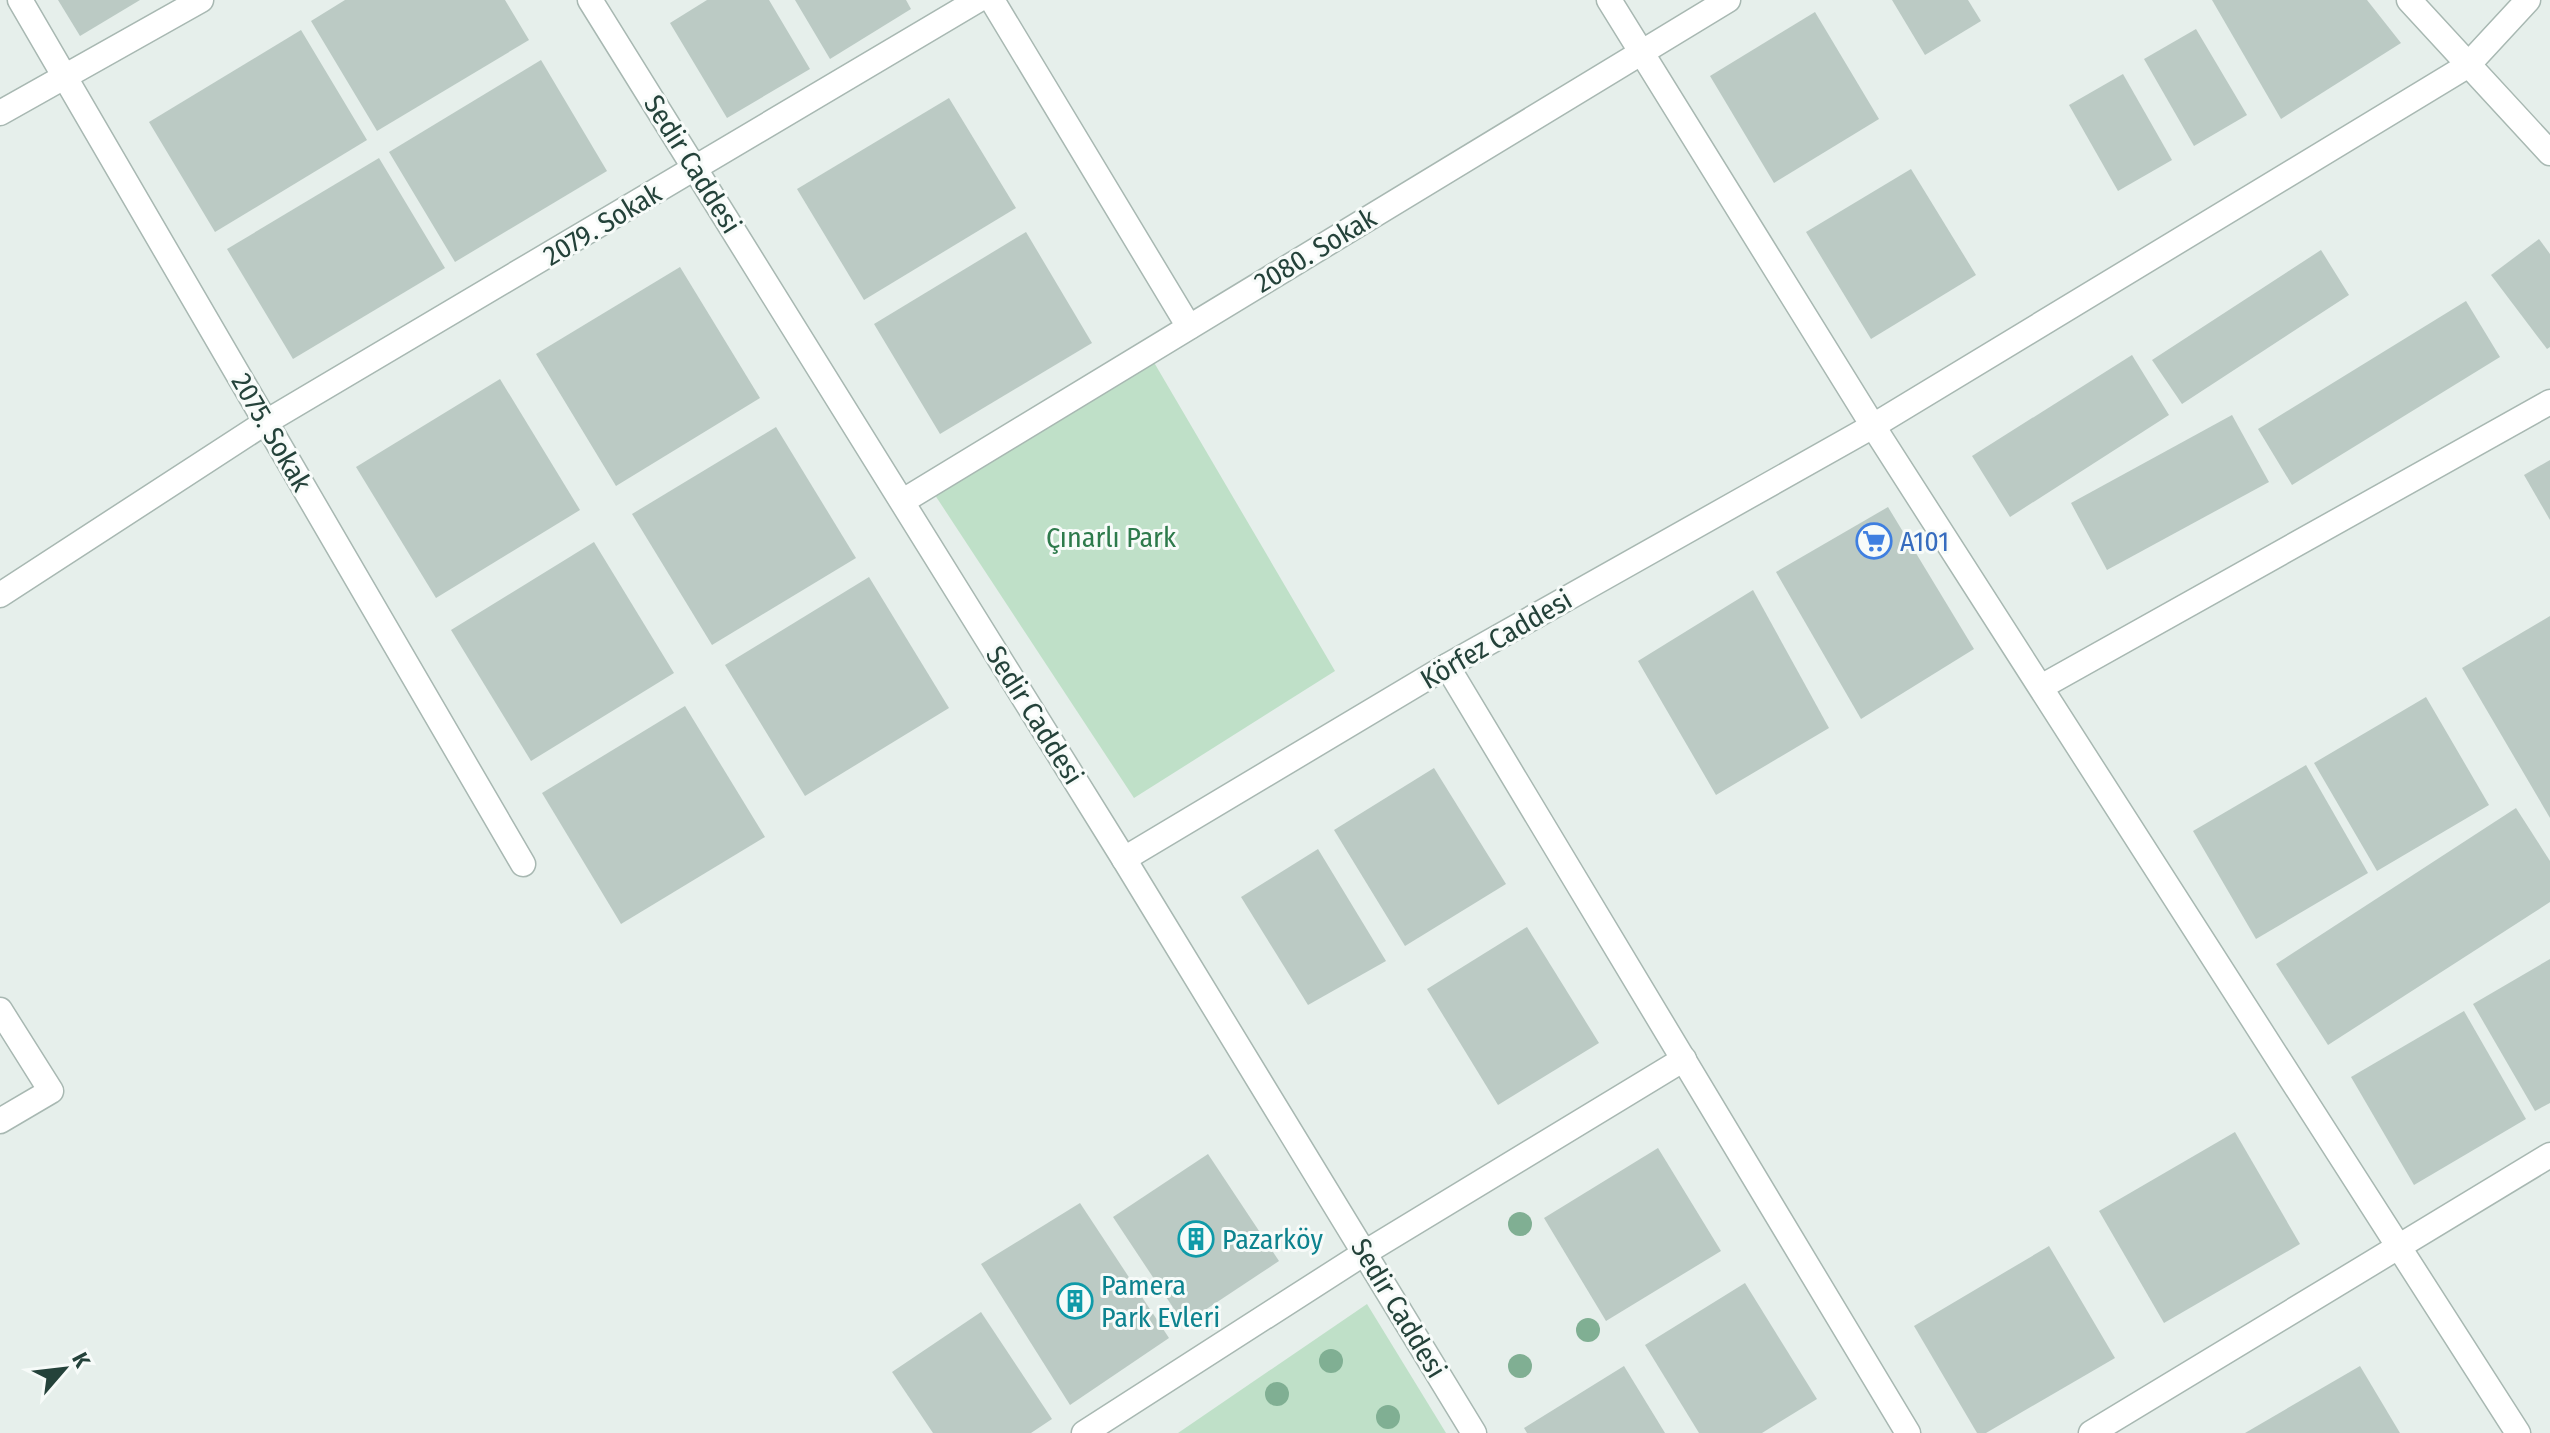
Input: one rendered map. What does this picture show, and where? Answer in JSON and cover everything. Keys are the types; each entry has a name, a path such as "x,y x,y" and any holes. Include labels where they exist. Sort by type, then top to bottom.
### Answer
{"street":[{"name":"2075. Sokak","path":"20,0 523,864"},
{"path":"0,113 201,0"},
{"name":"Sedir Caddesi","path":"590,0 1124,859 1474,1433"},
{"name":"2079. Sokak","path":"0,595 266,422 978,0"},
{"path":"992,0 1189,327"},
{"path":"1609,0 1873,426 2518,1433"},
{"name":"2080. Sokak","path":"903,501 1728,0"},
{"path":"2409,0 2550,153"},
{"name":"Körfez Caddesi","path":"1124,859 1447,666 1873,426 2467,66 2528,0"},
{"path":"2041,687 2550,402"},
{"path":"1447,666 1908,1433"},
{"path":"0,1010 51,1091 0,1121"},
{"path":"1084,1433 1366,1252 1684,1059"},
{"path":"2091,1433 2550,1155"}],"green space":[{"name":"Çınarlı Park","path":"1152,359 1335,671 1134,798 931,489"},
{"path":"1367,1304 1446,1433 1178,1433"}],"building":[{"path":"58,0 140,0 80,36"},
{"path":"345,0 505,0 529,40 377,131 311,21"},
{"path":"707,0 769,0 810,69 727,118 670,23"},
{"path":"795,0 906,0 911,9 830,59"},
{"path":"1892,0 1968,0 1981,21 1925,55"},
{"path":"2212,0 2367,0 2401,43 2281,119"},
{"path":"1815,12 1879,119 1774,183 1710,76"},
{"path":"2196,29 2247,115 2194,146 2144,59"},
{"path":"301,30 367,140 215,232 149,122"},
{"path":"541,60 607,171 455,262 389,152"},
{"path":"2123,74 2172,160 2118,191 2069,105"},
{"path":"949,98 1016,208 864,300 797,189"},
{"path":"379,158 445,268 293,359 227,249"},
{"path":"1911,169 1976,275 1871,339 1806,232"},
{"path":"1026,232 1092,343 940,434 874,324"},
{"path":"2539,239 2550,254 2550,347 2547,349 2491,275"},
{"path":"2321,250 2349,295 2182,404 2152,360"},
{"path":"680,267 760,398 616,486 536,354"},
{"path":"2466,301 2500,357 2292,485 2258,429"},
{"path":"2132,355 2169,415 2010,517 1972,456"},
{"path":"500,379 580,510 436,598 356,467"},
{"path":"2232,415 2269,482 2107,570 2071,503"},
{"path":"776,427 856,558 712,645 632,514"},
{"path":"2550,460 2550,520 2524,475"},
{"path":"1888,507 1974,649 1861,719 1776,572"},
{"path":"594,542 674,673 531,761 451,630"},
{"path":"869,577 949,708 805,796 725,665"},
{"path":"1753,590 1829,728 1716,795 1638,661"},
{"path":"2550,616 2550,818 2462,668"},
{"path":"2426,697 2489,805 2377,871 2314,763"},
{"path":"685,706 765,837 621,924 542,793"},
{"path":"2306,765 2368,873 2256,939 2193,831"},
{"path":"1434,768 1506,884 1405,946 1334,830"},
{"path":"2516,808 2550,861 2550,902 2328,1045 2276,964"},
{"path":"1318,849 1386,961 1308,1005 1241,897"},
{"path":"1527,927 1599,1043 1498,1105 1427,989"},
{"path":"2550,959 2550,1103 2535,1111 2473,1004"},
{"path":"2464,1011 2526,1119 2414,1185 2351,1077"},
{"path":"2235,1132 2300,1244 2164,1323 2099,1211"},
{"path":"1658,1148 1721,1251 1606,1321 1544,1218"},
{"name":"Pazarköy","path":"1208,1154 1279,1261 1184,1324 1113,1217"},
{"name":"Pamera Park Evleri","path":"1080,1203 1169,1338 1070,1405 981,1264"},
{"path":"2049,1246 2115,1358 1986,1433 1977,1433 1914,1326"},
{"path":"1745,1283 1817,1399 1762,1433 1699,1433 1645,1345"},
{"path":"981,1312 1052,1419 1031,1433 933,1433 892,1372"},
{"path":"1624,1366 1665,1433 1527,1433 1524,1428"},
{"path":"2360,1366 2400,1433 2245,1433"}],"place":[{"name":"A101","path":"1874,541"},
{"name":"Pazarköy","path":"1196,1239"},
{"name":"Pamera Park Evleri","path":"1075,1301"}]}
